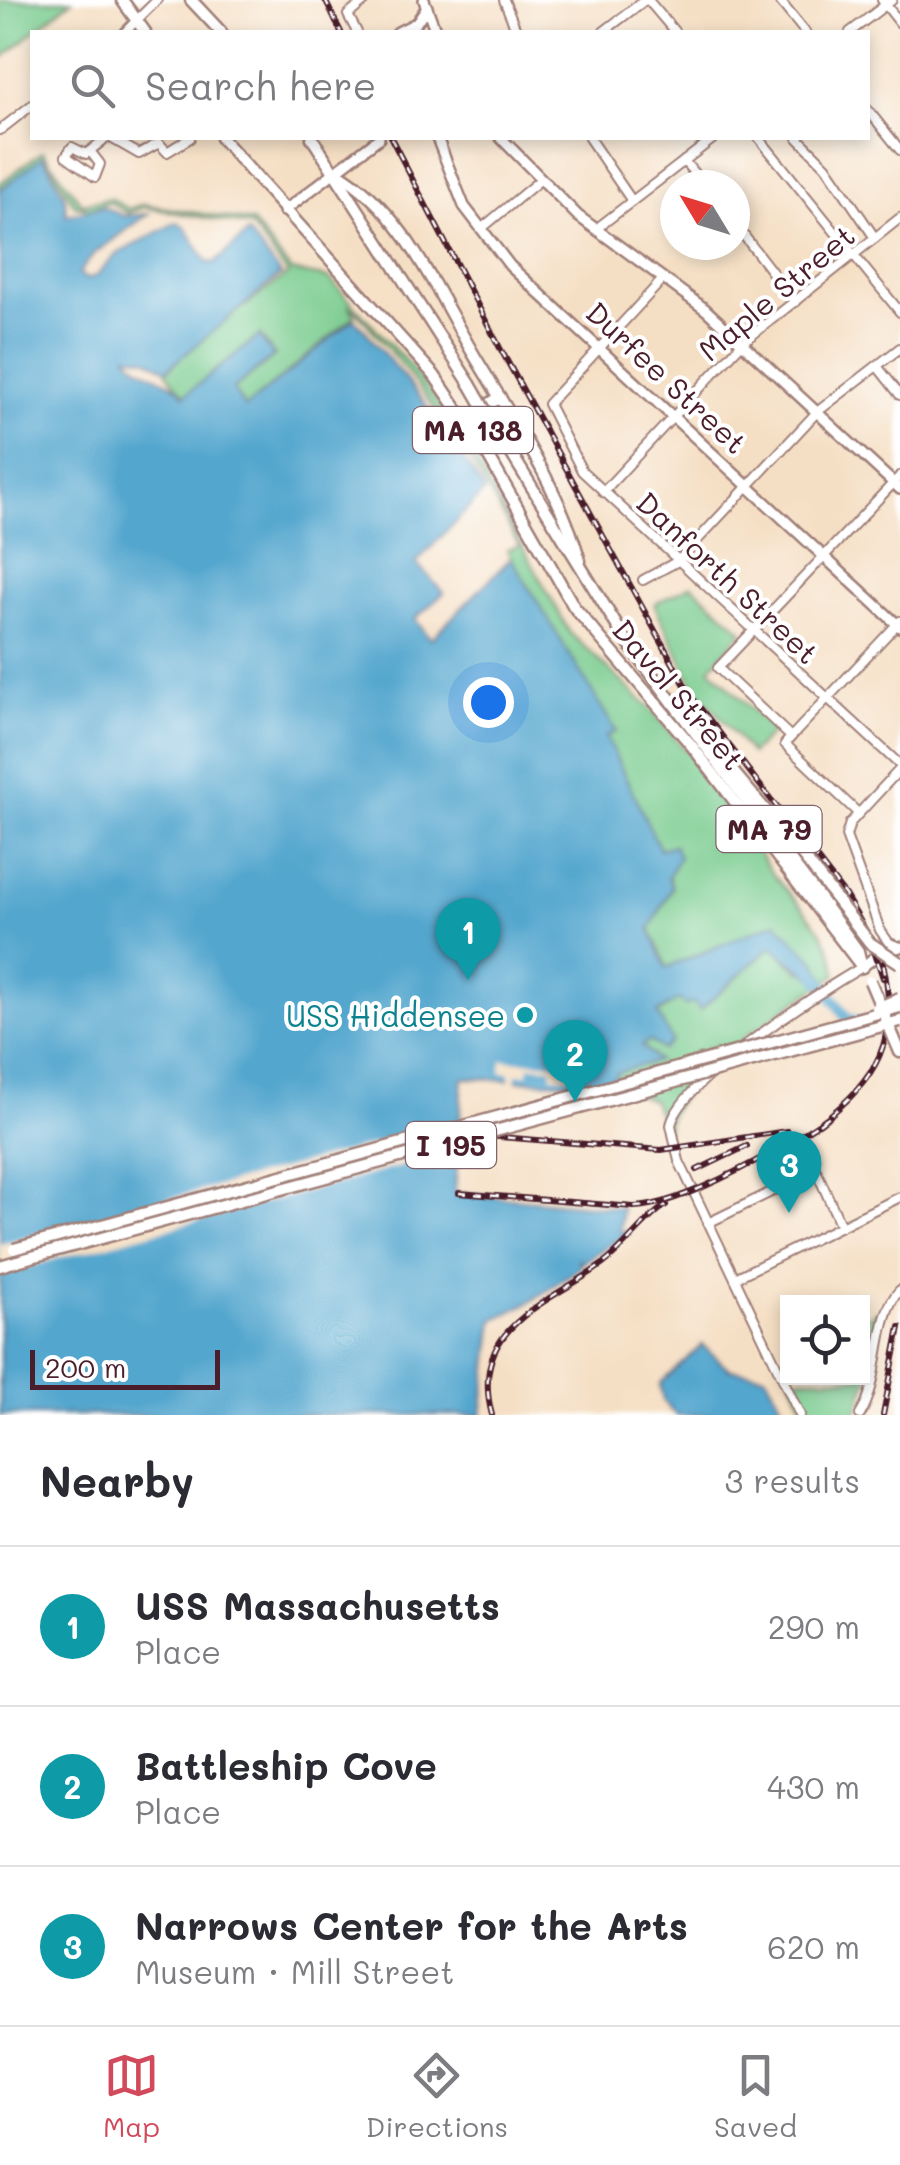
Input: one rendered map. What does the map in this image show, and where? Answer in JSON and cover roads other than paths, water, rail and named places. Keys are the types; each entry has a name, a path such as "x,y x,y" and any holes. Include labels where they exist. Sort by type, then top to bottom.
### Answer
{"highway":[{"path":"122,0 142,27"},
{"path":"191,0 219,30"},
{"name":"Davol Street","path":"223,140 405,340 466,420 567,598 692,746 862,967"},
{"name":"Davol Street","path":"313,140 470,384 583,573 666,697 858,951 862,967"},
{"path":"337,172 374,199 404,237 552,488 583,573"},
{"path":"466,420 500,397"},
{"path":"666,697 789,838 870,943 900,963"},
{"name":"MA 79","path":"862,967 900,1052"},
{"path":"835,1028 900,998"},
{"name":"I 195","path":"0,1252 835,1028 900,1007"},
{"name":"I 195","path":"0,1266 900,1020"}],"main road":[{"path":"402,30 416,23 426,4"},
{"path":"426,4 435,30"},
{"path":"416,23 435,30"},
{"path":"284,210 376,140"},
{"name":"Durfee Street","path":"438,140 458,197 510,266 899,624"},
{"path":"502,140 596,229 664,278 742,343 898,482"},
{"path":"862,967 880,954 900,947"}],"street":[{"path":"142,27 156,0"},
{"path":"356,30 348,15 366,0"},
{"path":"504,0 516,30"},
{"path":"606,30 646,0 673,30"},
{"path":"779,0 803,30"},
{"path":"852,30 887,2 900,23"},
{"path":"0,130 30,107"},
{"path":"870,112 900,150"},
{"path":"90,151 100,164 95,177 66,156 72,147 86,154 90,151 106,140"},
{"path":"113,140 139,154 159,143 167,152 187,140"},
{"path":"590,140 632,201"},
{"path":"596,229 711,140"},
{"path":"761,140 900,312"},
{"path":"800,140 826,166 875,238"},
{"path":"684,161 692,170"},
{"path":"481,229 540,180"},
{"name":"Maple Street","path":"603,492 742,343 900,218"},
{"path":"750,244 795,302"},
{"path":"599,348 664,278"},
{"name":"Danforth Street","path":"599,348 548,404 582,471 900,767"},
{"path":"642,580 678,562 818,412 900,348"},
{"path":"878,366 900,394"},
{"path":"790,738 718,668 822,555 898,482"},
{"path":"858,814 785,744 899,624"},
{"path":"900,767 858,814 846,836 880,930 887,941 900,947"},
{"path":"800,1415 674,1150 672,1118 685,1098 754,1039 862,967"},
{"path":"807,1150 842,1226"},
{"path":"708,1223 816,1170"},
{"path":"735,1278 900,1197"},
{"path":"860,1415 871,1395 890,1303 900,1290"}],"water":[{"path":"43,156 65,197 66,215 103,207 124,216 148,214 95,253 79,273 86,279 96,276 117,254 177,222 185,227 208,263 216,262 248,233 281,274 167,370 148,359 127,355 140,368 185,395 259,336 274,356 233,389 245,408 354,319 364,329 423,401 485,491 416,563 444,593 415,619 431,639 511,558 616,731 606,737 660,849 674,845 679,857 668,877 672,887 650,929 666,968 776,922 816,962 826,980 821,984 771,946 700,1010 693,1002 686,1006 679,999 657,1013 672,1041 663,1050 649,1040 642,1046 658,1061 618,1072 607,1084 463,1078 455,1193 622,1208 620,1231 629,1232 582,1263 578,1258 581,1267 530,1302 494,1320 482,1415 0,1415 0,190"},
{"path":"702,1345 729,1369 766,1375 787,1415 676,1415 663,1400 660,1384"}],"waterway":[{"path":"813,970 847,1018 878,1028"}],"railway":[{"path":"325,0 340,30"},
{"path":"392,140 500,348 691,696 845,895 869,936 883,978"},
{"path":"819,1124 856,1091 879,1056 888,1014 883,963"},
{"path":"459,1193 634,1207 655,1204 735,1172 830,1116"},
{"path":"475,1135 661,1150 787,1131"},
{"path":"697,1170 747,1146"},
{"path":"492,1415 488,1385 491,1359 502,1339 537,1306 611,1257 666,1205"},
{"path":"883,1415 900,1327"}],"place":[{"name":"USS Massachusetts","path":"468,980"},
{"name":"USS Hiddensee","path":"525,1015"},
{"name":"Battleship Cove","path":"575,1102"},
{"name":"Narrows Center for the Arts","path":"789,1213"}]}
